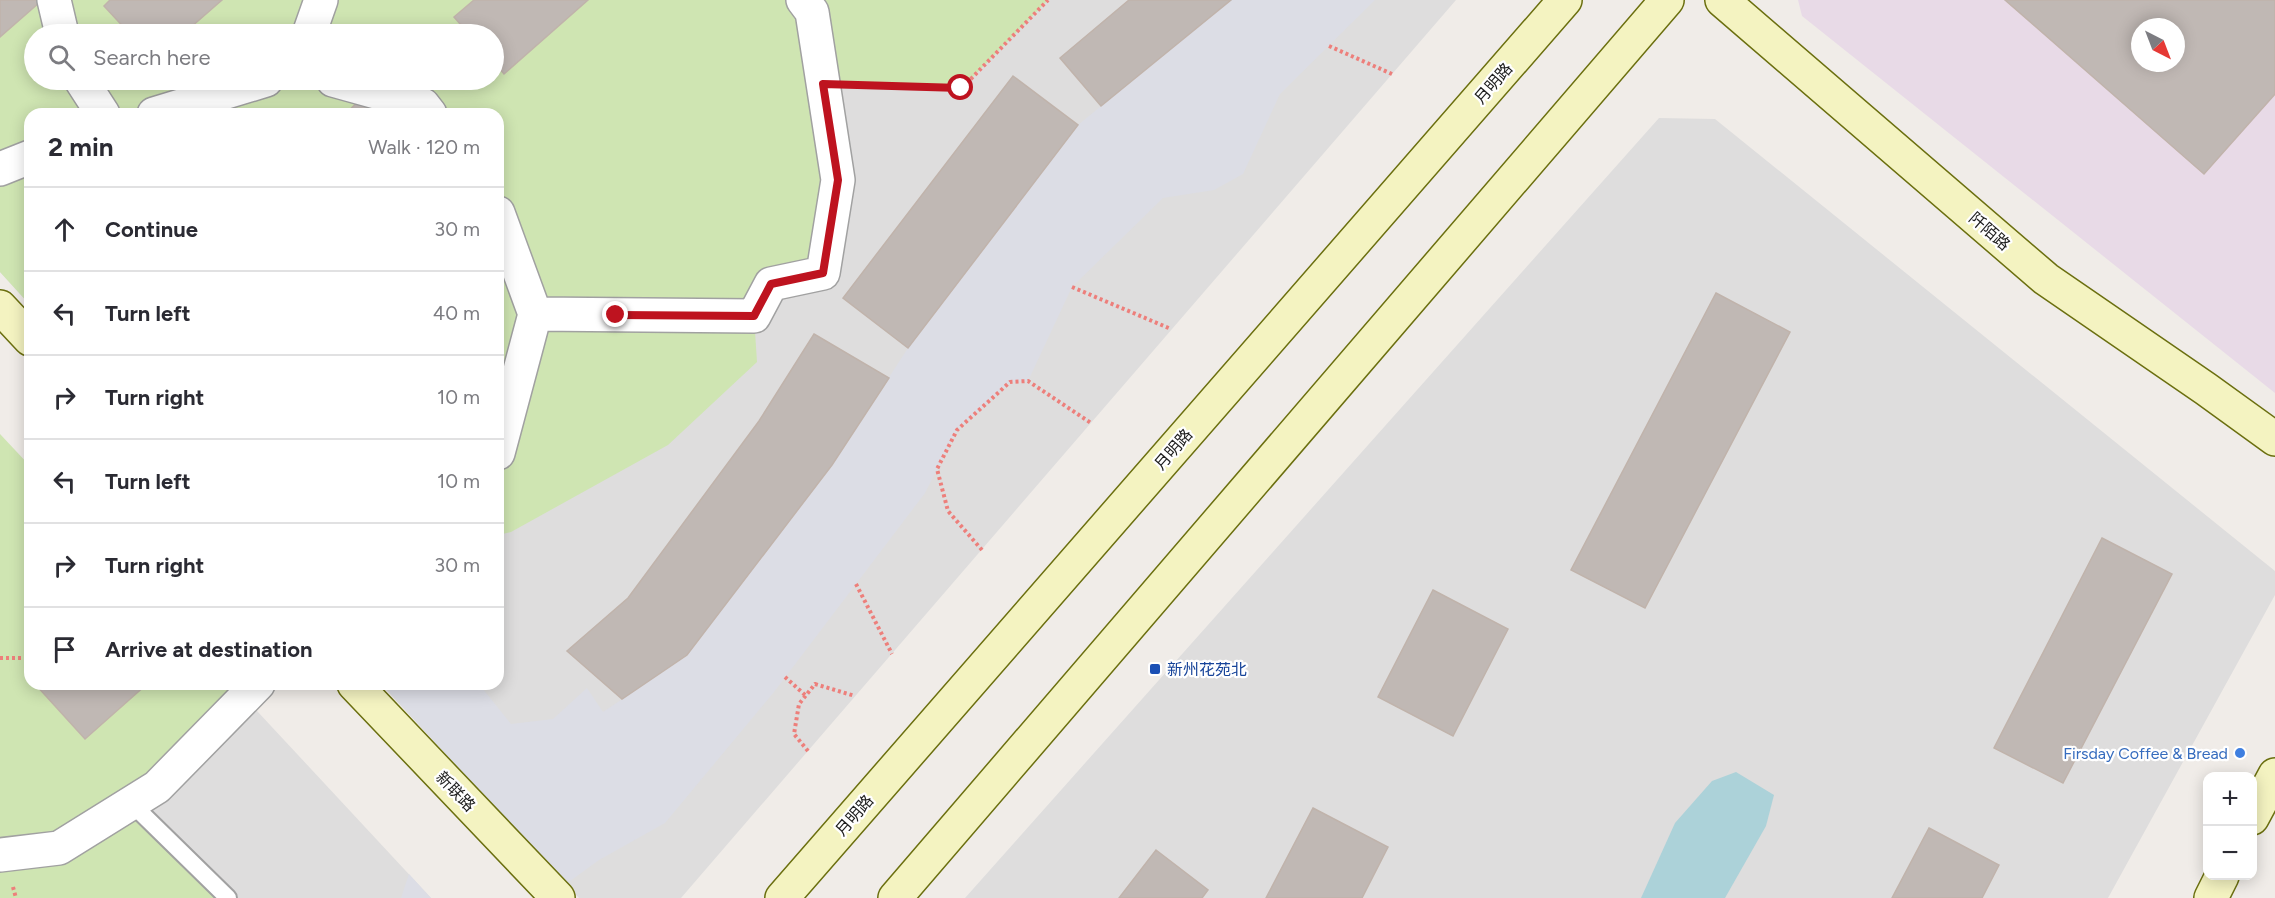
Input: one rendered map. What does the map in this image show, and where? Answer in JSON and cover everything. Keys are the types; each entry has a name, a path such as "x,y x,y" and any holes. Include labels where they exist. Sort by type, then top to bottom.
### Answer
{"street":[{"path":"54,0 60,24"},
{"path":"313,24 321,0"},
{"path":"535,314 754,316 771,284 823,273 838,180 812,12 803,0"},
{"name":"月明路","path":"782,898 1565,0"},
{"path":"895,898 1667,0"},
{"name":"阡陌路","path":"1722,0 2046,279 2275,439"},
{"path":"87,90 99,108"},
{"path":"174,108 233,90"},
{"path":"369,90 423,105 425,108"},
{"path":"0,169 24,159"},
{"path":"504,229 535,314 504,430"},
{"path":"0,307 24,333"},
{"path":"0,855 59,848 157,787 252,690"},
{"name":"新联路","path":"360,690 558,898"},
{"path":"2257,810 2275,775"},
{"path":"2211,898 2221,880"}],"lane":[{"path":"131,803 228,898"}],"path":[{"path":"823,84 961,88 1048,0"},
{"path":"1329,46 1392,74"},
{"path":"1072,287 1171,329"},
{"path":"982,550 948,511 937,469 957,430 1010,382 1028,381 1091,423"},
{"path":"856,584 892,654"},
{"path":"0,658 24,658"},
{"path":"785,677 805,695"},
{"path":"808,751 794,734 799,704 814,684 855,696"}],"shaded area":[{"path":"0,0 1456,0 681,898 579,898 387,690 504,690 504,108 24,108 24,298 0,272"},
{"path":"1231,0 1375,0 1280,94 1243,174 1214,190 1163,198 1072,287 1028,381 1010,382 957,430 925,493 774,692 665,823 599,860 566,884 388,691 484,690 511,724 553,719 587,688 603,712 687,656 832,465 908,348 1078,125"},
{"path":"1798,0 2275,0 2275,393 1802,16"},
{"path":"1659,118 1715,119 2275,571 2275,595 2108,898 965,898"},
{"path":"0,434 24,634 24,690 238,690 431,898 0,898"},
{"path":"409,874 431,898 401,898"}],"green space":[{"path":"0,0 1048,0 961,89 824,84 823,273 754,316 757,362 668,445 511,532 504,534 504,108 24,108 24,298 0,272"},
{"path":"0,434 24,460 24,690 238,690 245,697 131,803 228,898 0,898"}],"water":[{"path":"1736,772 1774,795 1766,826 1725,898 1641,898 1675,823 1712,781"}],"building":[{"path":"0,0 38,0 40,2 0,37"},
{"path":"110,0 222,0 194,24 121,24 104,6"},
{"path":"474,0 588,0 504,74 504,24 460,24 454,17"},
{"path":"1129,0 1231,0 1101,106 1060,58"},
{"path":"2005,0 2275,0 2275,94 2204,174"},
{"path":"1013,76 1078,125 908,348 843,298"},
{"path":"361,99 369,108 351,108"},
{"path":"1716,293 1790,332 1645,608 1571,570"},
{"path":"814,334 889,378 832,465 687,655 622,699 567,651 628,598 759,421"},
{"path":"2102,538 2172,574 2063,783 1994,748"},
{"path":"1433,590 1508,629 1453,736 1378,697"},
{"path":"40,690 140,690 85,739"},
{"path":"1313,808 1388,847 1362,898 1266,898"},
{"path":"1929,828 1999,865 1982,898 1892,898"},
{"path":"1156,850 1208,890 1202,898 1119,898"}],"place":[{"name":"新州花苑北","path":"1155,669"},
{"name":"Firsday Coffee & Bread","path":"2240,753"}],"route":[{"path":"616,315 754,316 771,284 823,273 838,180 823,84 961,88"}]}
